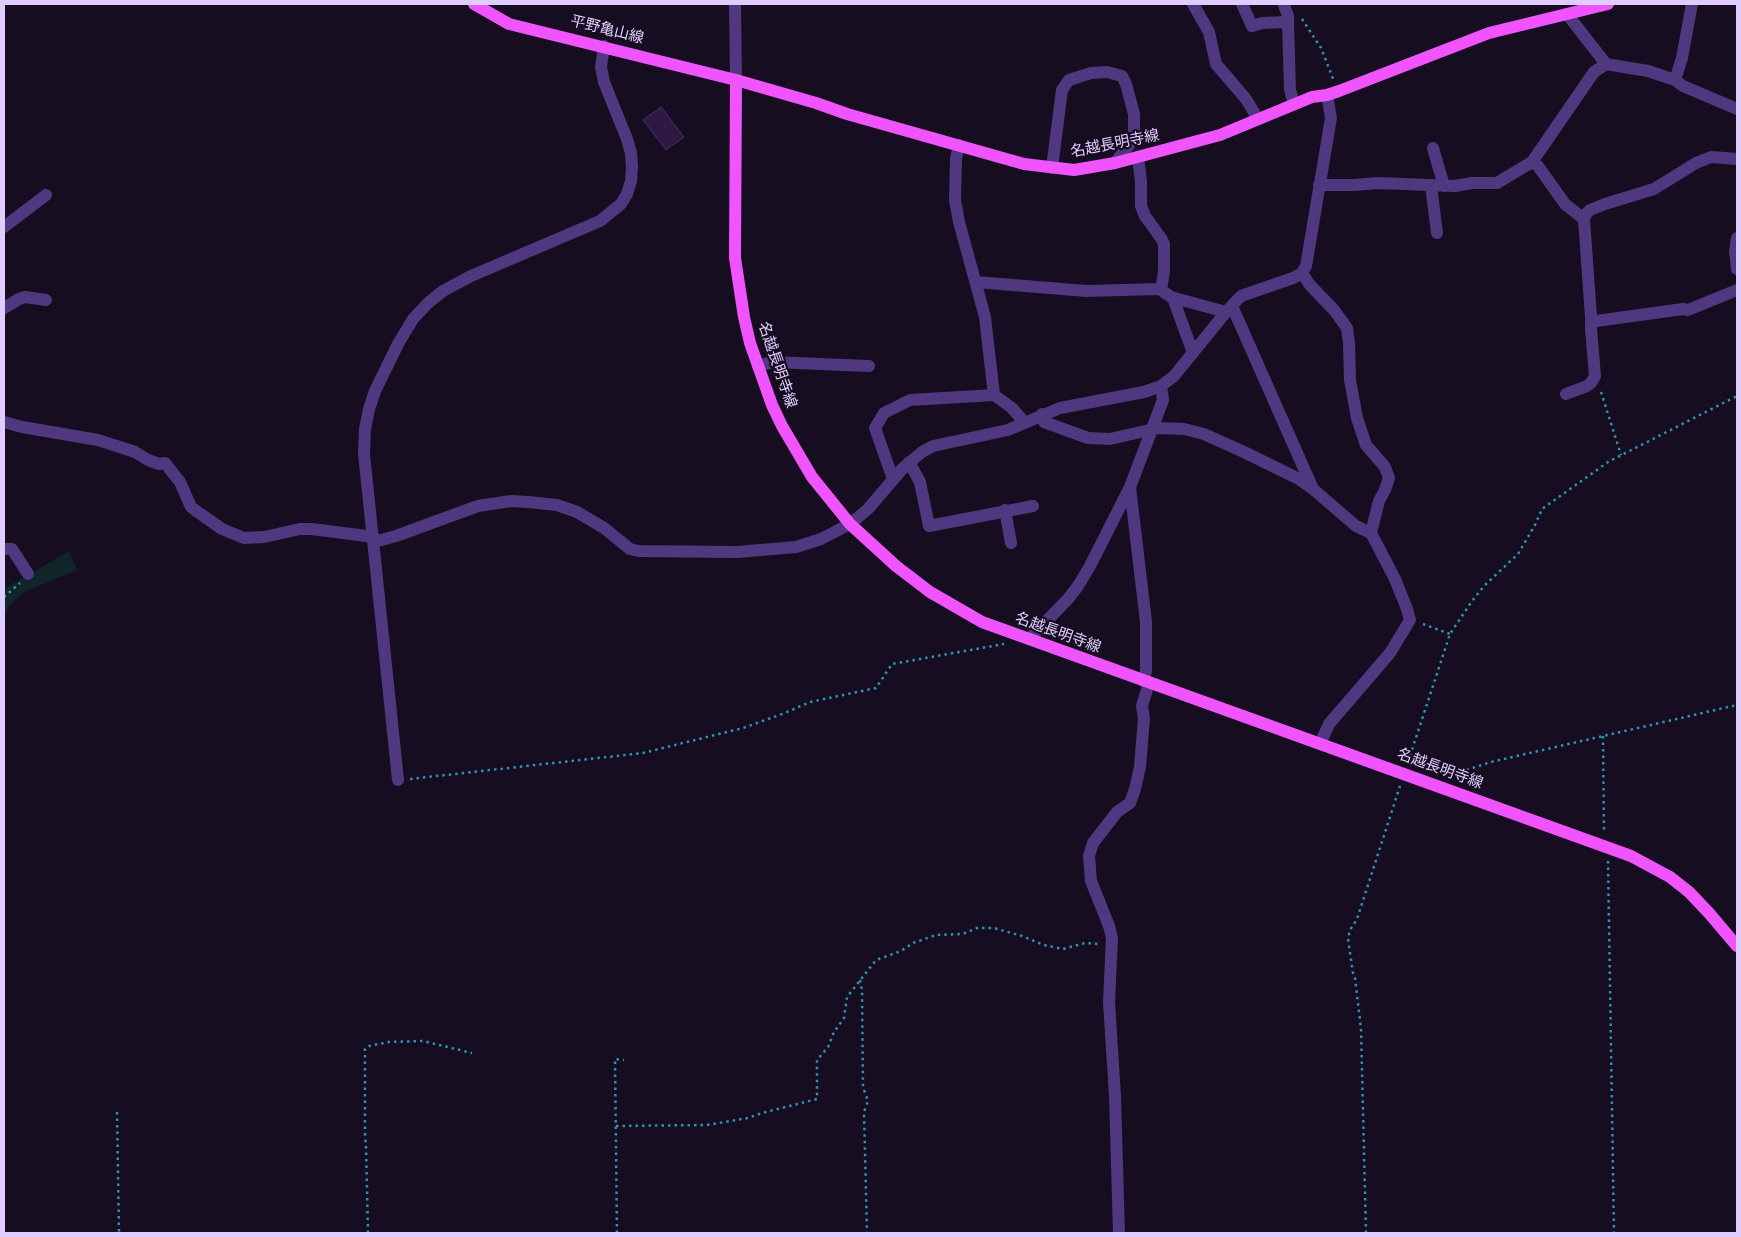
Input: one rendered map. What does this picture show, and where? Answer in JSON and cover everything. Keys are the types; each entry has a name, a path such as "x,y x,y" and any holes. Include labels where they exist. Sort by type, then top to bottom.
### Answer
{"main road":[{"name":"平野亀山線","path":"474,4 509,24 736,80"},
{"name":"名越長明寺線","path":"1608,4 1489,33 1333,93 1312,96 1220,135 1138,158 1074,170 1024,164 847,114 736,80 735,258 750,343 779,419 804,464 826,496 850,524 896,566 930,592 982,622 1438,785 1605,846 1650,865 1670,877 1689,892 1737,945"}],"street":[{"path":"735,4 736,80"},
{"path":"1193,4 1208,32 1216,64 1246,99 1258,119"},
{"path":"1242,4 1252,26 1262,23 1288,22"},
{"path":"1284,4 1288,16 1290,90 1294,104"},
{"path":"1675,80 1682,58 1692,4"},
{"path":"1567,14 1606,64 1648,71 1675,80 1683,86 1737,109"},
{"path":"398,780 364,454 365,429 369,409 375,391 398,344 413,319 428,303 443,291 464,279 600,221 621,204 627,194 632,167 631,153 604,82 601,67 604,46"},
{"path":"1319,185 1378,183 1444,186 1497,183 1532,162 1594,72 1606,64"},
{"path":"1052,168 1062,90 1069,80 1091,73 1122,76 1126,84 1134,114 1134,134 1129,145 1115,163"},
{"path":"4,422 22,427 98,440 135,452 148,460 160,464 165,463 180,482 191,506 195,510 222,529 244,538 264,537 300,529 312,529 374,539 396,536 465,510 492,504 528,502 557,505 577,512 604,528 630,549 651,552 746,552 796,547 822,539 850,524 868,509 910,462 922,452 934,446 1008,430 1060,408 1144,392 1161,386 1174,376 1241,296 1302,273 1308,260 1331,118 1333,93"},
{"path":"959,145 956,159 955,200 959,222 985,317 994,395"},
{"path":"1433,148 1444,186"},
{"path":"1566,394 1588,386 1592,383 1595,376 1584,219 1586,214 1590,210 1605,204 1654,189 1696,163 1711,157 1737,159"},
{"path":"1138,158 1141,206 1145,216 1164,244 1164,271 1161,290"},
{"path":"1532,162 1538,166 1565,204 1584,219"},
{"path":"1430,186 1437,233"},
{"path":"5,224 46,195"},
{"path":"1737,238 1735,251 1737,270"},
{"path":"1302,273 1347,328 1350,380 1357,418 1366,445 1385,467 1389,478 1379,501 1371,533"},
{"path":"976,282 1077,291 1161,290 1173,298 1229,309"},
{"path":"1591,317 1596,321 1683,309 1688,310 1737,290"},
{"path":"4,308 25,297 46,300"},
{"path":"1173,298 1193,353"},
{"path":"1229,309 1313,489"},
{"path":"758,366 772,362 869,366"},
{"path":"1029,639 1078,586 1130,486 1153,430 1162,400 1161,386"},
{"path":"893,479 875,428 884,412 910,400 994,395 1012,408 1024,422"},
{"path":"1042,414 1044,422 1088,438 1110,439 1153,430 1184,429 1204,434 1299,479 1356,526 1371,533 1395,579 1410,620 1390,653 1329,724 1320,744"},
{"path":"910,462 920,482 929,526 1033,506"},
{"path":"1119,1233 1115,1096 1109,1002 1112,946 1110,926 1091,881 1089,856 1093,843 1117,812 1130,803 1140,767 1144,718 1142,706 1147,661 1146,622 1130,486"},
{"path":"1005,510 1011,542"},
{"path":"4,549 12,549 28,574"}],"path":[{"path":"1299,11 1307,28 1321,48 1333,93"},
{"path":"1595,376 1621,455"},
{"path":"1366,1233 1361,1029 1348,939 1350,930 1357,919 1450,634 1481,590 1518,554 1545,506 1608,462 1737,396"},
{"path":"4,596 25,580 28,574"},
{"path":"1410,620 1450,634"},
{"path":"398,780 644,753 743,728 785,714 810,702 876,688 892,664 1029,639"},
{"path":"1438,785 1448,775 1455,772 1492,762 1737,705"},
{"path":"1603,736 1604,830 1608,867 1614,1233"},
{"path":"616,1126 707,1125 748,1118 816,1099 817,1060 828,1047 834,1032 844,1018 847,997 876,960 901,951 913,943 936,935 963,934 977,928 994,928 1044,945 1063,949 1085,943 1112,946"},
{"path":"860,980 862,990 863,1088 868,1101 864,1112 867,1233"},
{"path":"368,1233 366,1146 364,1135 365,1050 369,1046 388,1042 422,1041 472,1053"},
{"path":"617,1233 615,1059 624,1060"},
{"path":"117,1112 119,1233"}],"shaded area":[{"path":"69,551 77,570 24,592 10,605 4,616 4,589"}],"building":[{"path":"661,107 684,137 666,150 643,120"}]}
